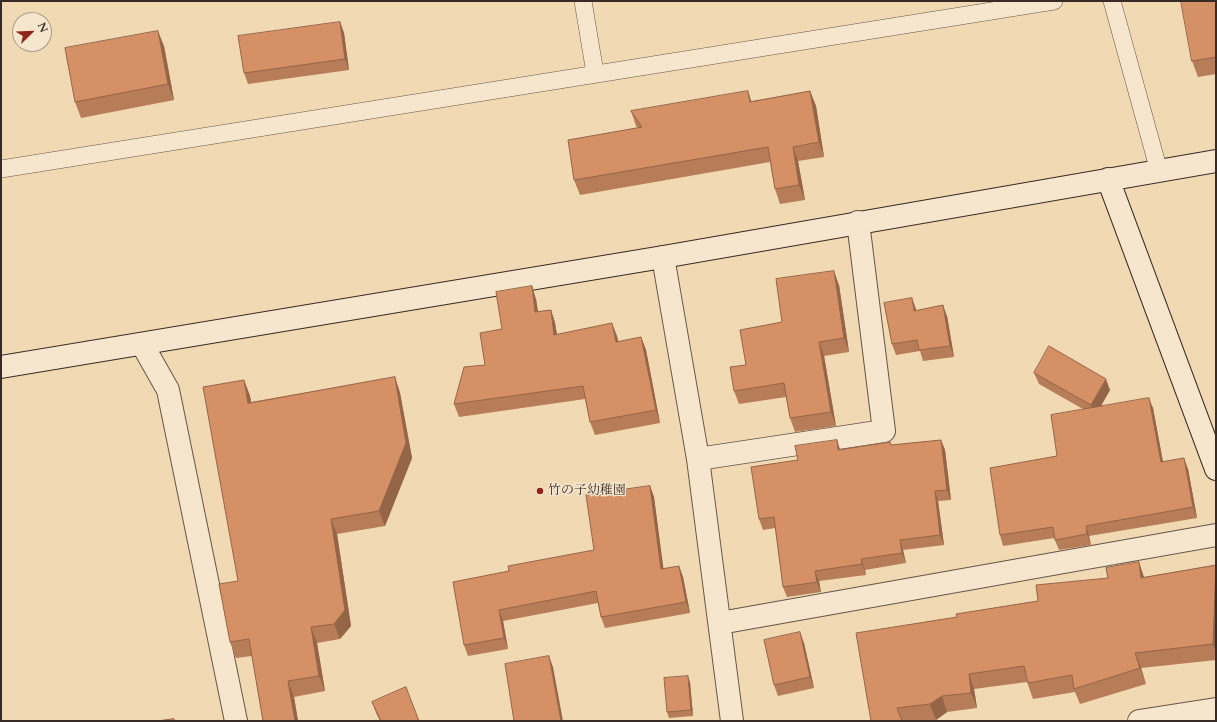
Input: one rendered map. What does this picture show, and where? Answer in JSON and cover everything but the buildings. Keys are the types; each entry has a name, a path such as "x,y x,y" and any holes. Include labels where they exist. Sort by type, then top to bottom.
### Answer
{"street":[{"path":"1,367 663,257 1216,161"},
{"path":"1108,179 1216,469"},
{"path":"698,459 884,431 858,222"},
{"path":"663,257 698,459 732,721"},
{"path":"142,344 168,390 236,721"},
{"path":"720,623 1216,535"},
{"path":"1139,721 1216,709"}],"lane":[{"path":"583,1 595,73"},
{"path":"1,169 595,73 1054,1"},
{"path":"1112,1 1159,171"}],"place":[{"name":"竹の子幼稚園","path":"540,491"}]}
